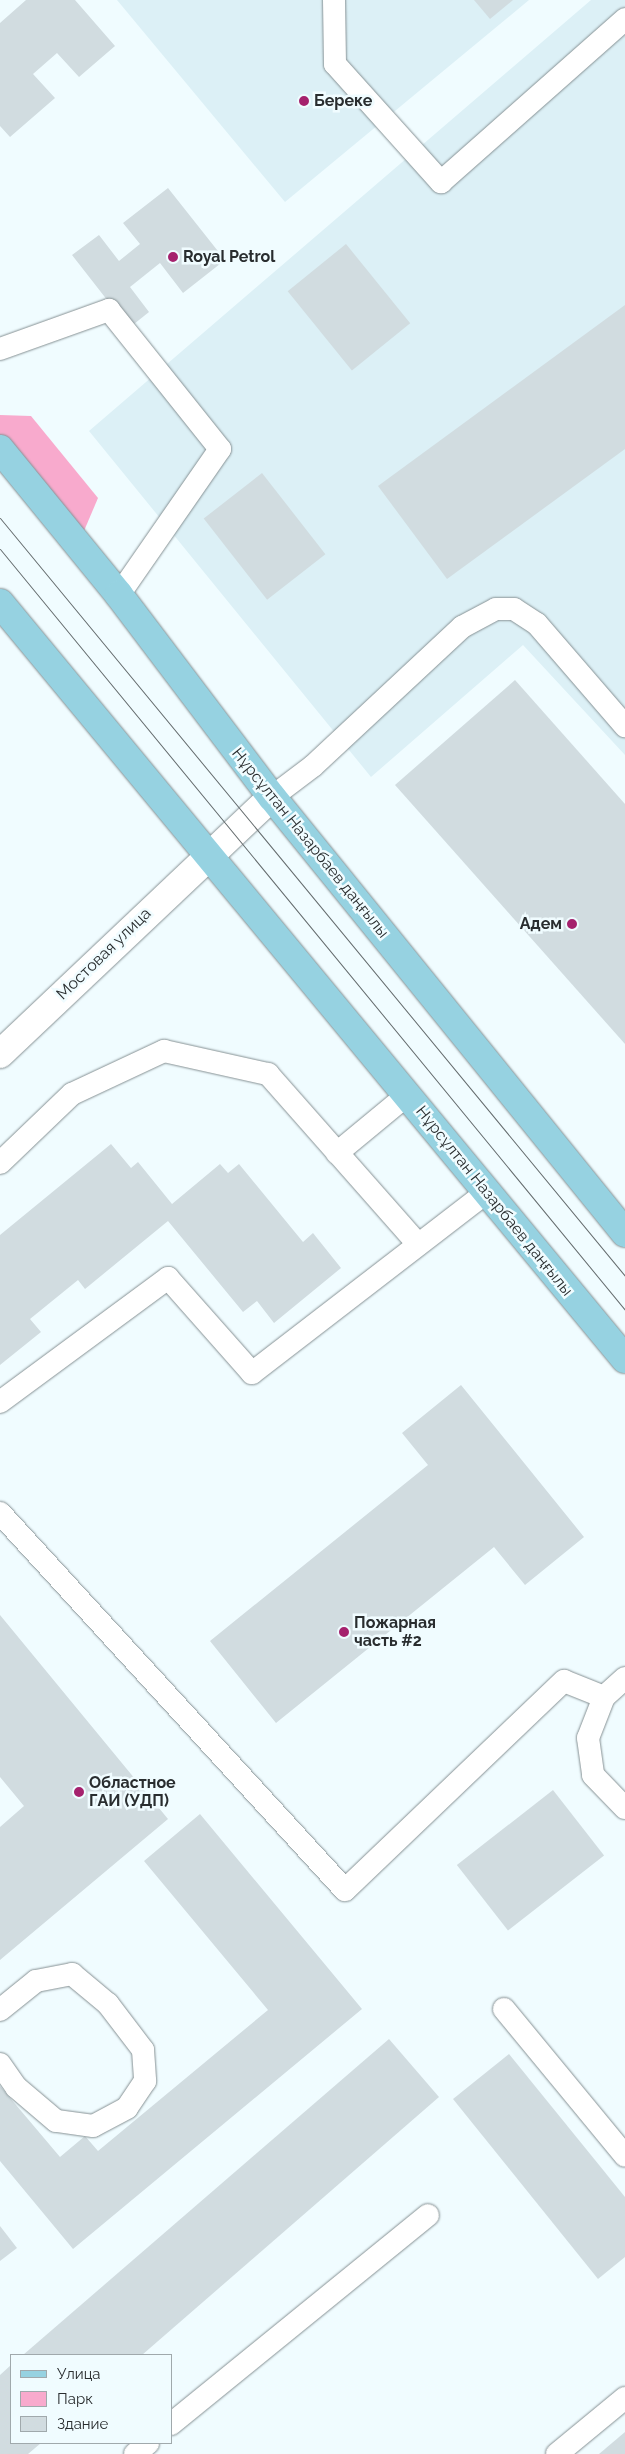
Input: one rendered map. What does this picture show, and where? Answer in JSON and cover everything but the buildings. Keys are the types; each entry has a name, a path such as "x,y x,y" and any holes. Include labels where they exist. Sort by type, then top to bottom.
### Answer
{"main road":[{"name":"Нұрсұлтан Назарбаев даңғылы","path":"0,449 119,596 272,797 625,1233"},
{"name":"Нұрсұлтан Назарбаев даңғылы","path":"0,603 625,1359"}],"street":[{"name":"Мостовая улица","path":"0,1054 272,797"}],"lane":[{"path":"334,0 335,64 441,182 625,19"},
{"path":"0,350 109,310 220,449 119,596"},
{"path":"272,797 313,766 462,627 496,608 514,608 537,624 625,726"},
{"path":"0,1163 72,1094 164,1051 268,1074 418,1244"},
{"path":"337,1153 407,1095"},
{"path":"0,1402 168,1278 252,1373 487,1192"},
{"path":"0,1513 345,1890 564,1681 604,1697"},
{"path":"625,1678 604,1697 588,1738 593,1775 625,1808"},
{"path":"0,2010 36,1981 72,1974 108,2004 143,2050 145,2081 127,2108 93,2126 56,2122 16,2087 0,2064"},
{"path":"504,2009 625,2156"},
{"path":"172,2423 428,2215"},
{"path":"557,2454 625,2398"},
{"path":"134,2454 147,2444"}],"shaded area":[{"name":"Береке","path":"117,0 529,0 285,202"},
{"path":"591,0 625,0 625,755 523,645 371,777 89,431"}],"green space":[{"path":"0,415 31,416 98,498 78,545 0,449"}],"tram line":[{"path":"0,518 625,1276"},
{"path":"0,549 625,1310"}],"place":[{"name":"Береке","path":"304,101"},
{"name":"Royal Petrol","path":"173,257"},
{"name":"Адем","path":"572,924"},
{"name":"Пожарная часть #2","path":"344,1632"},
{"name":"Областное ГАИ (УДП)","path":"79,1792"}]}
